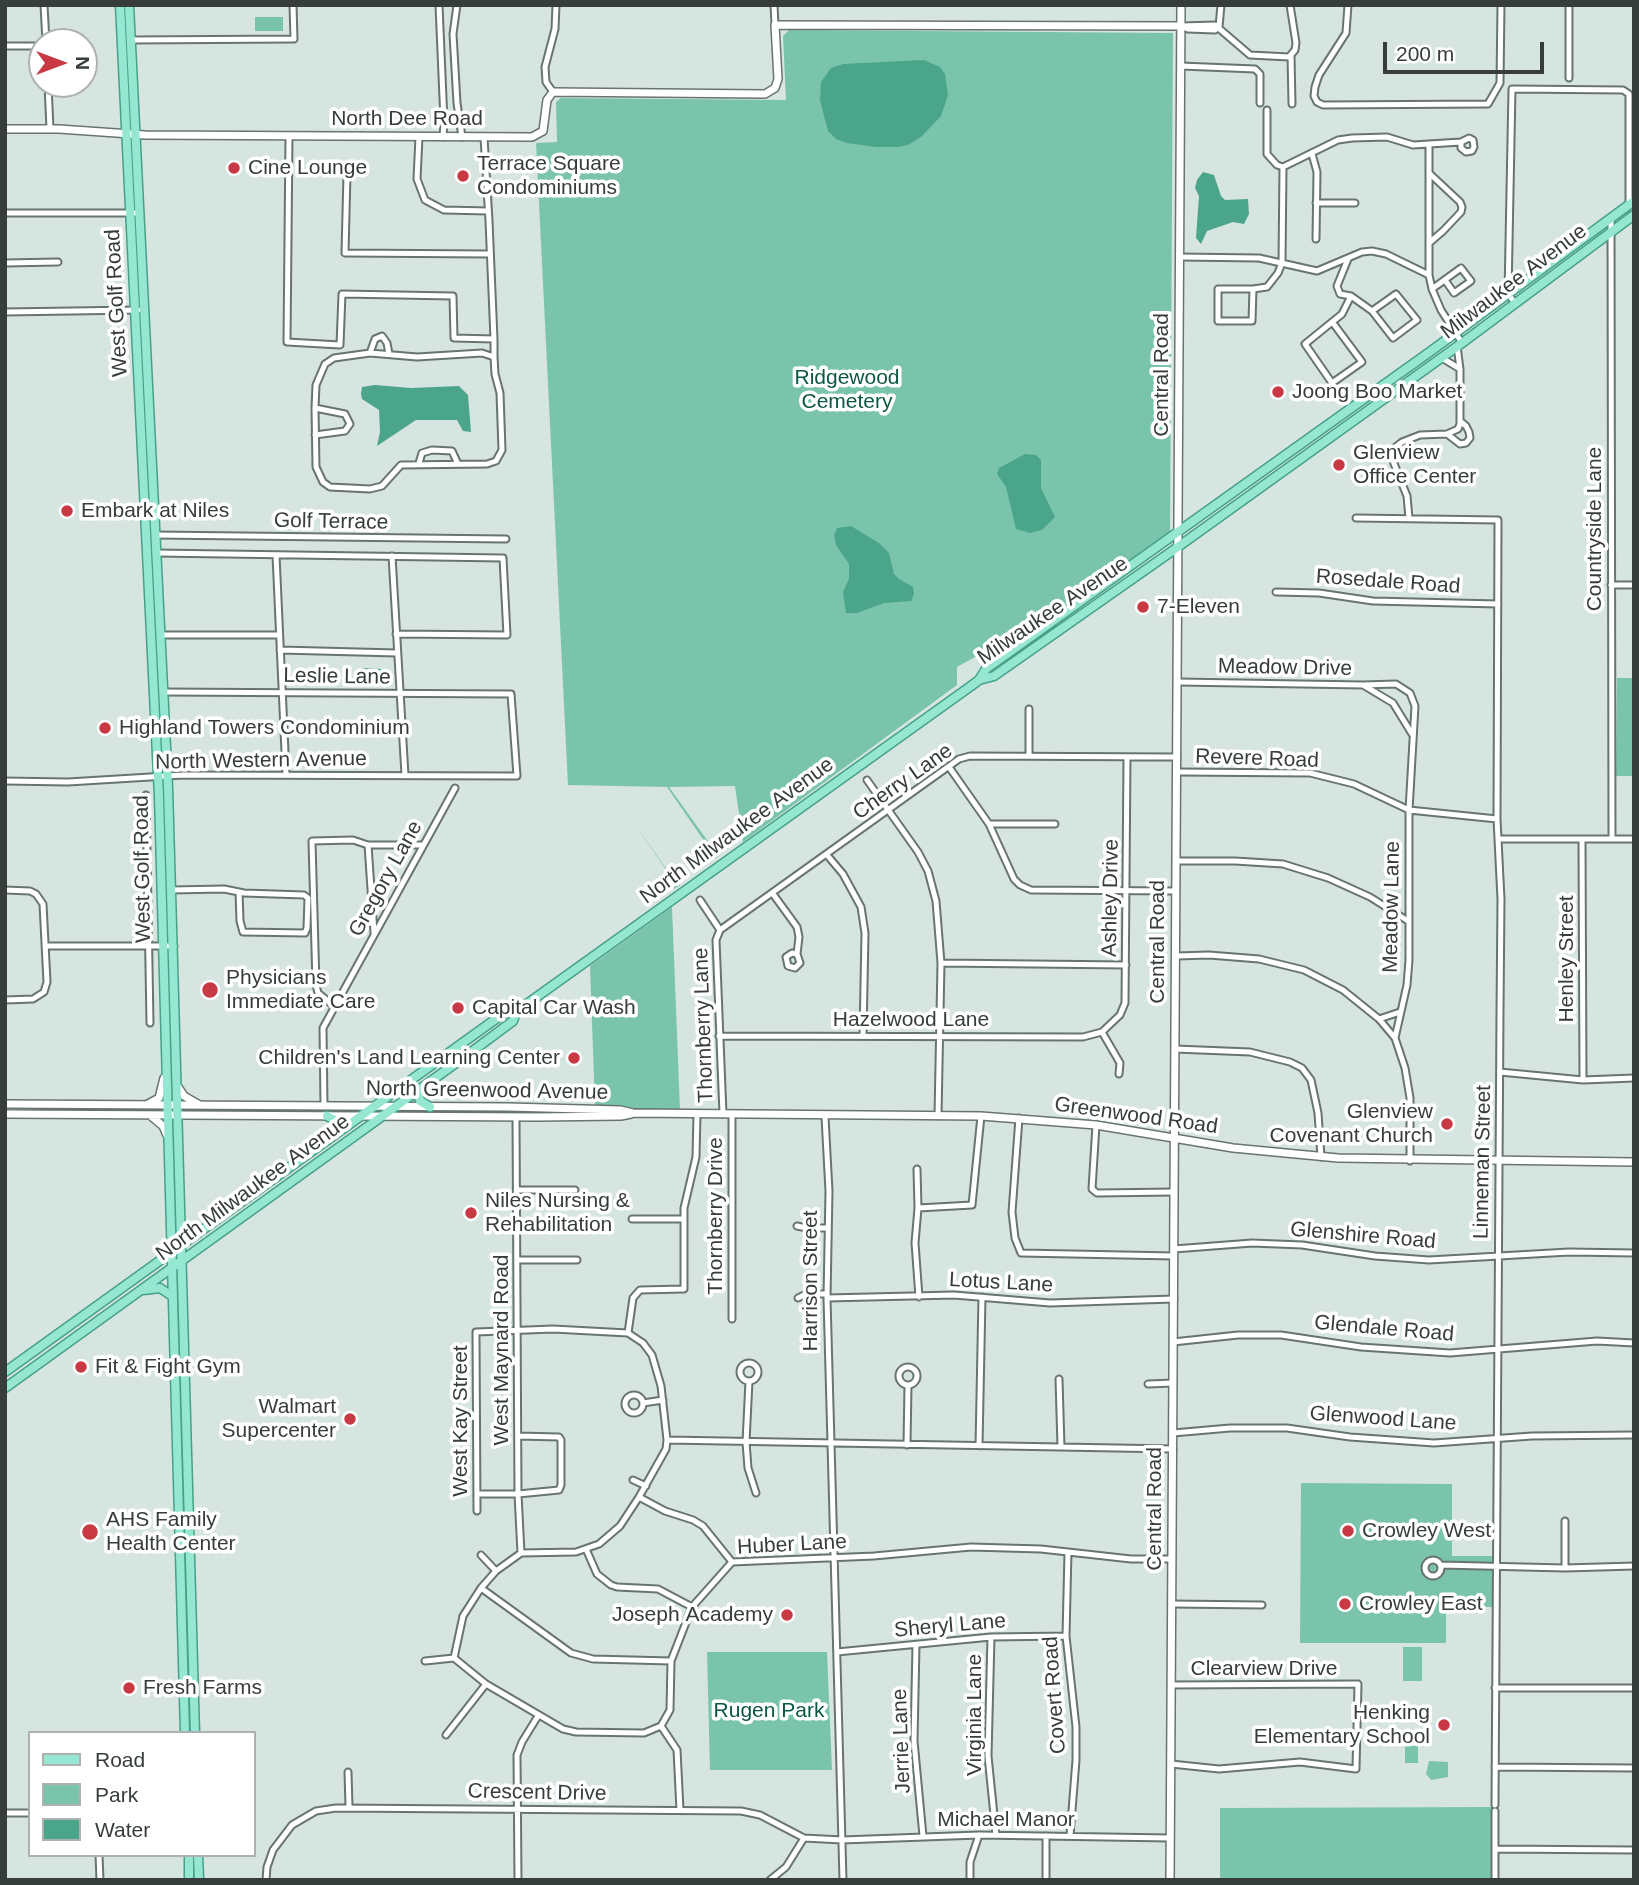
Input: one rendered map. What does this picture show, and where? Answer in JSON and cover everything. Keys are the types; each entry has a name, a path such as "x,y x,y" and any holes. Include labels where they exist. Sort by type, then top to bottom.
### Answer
{"main road":[{"name":"West Golf Road","path":"120,5 131,134 163,777 172,890 195,1731"},
{"name":"West Golf Road","path":"129,5 131,134"},
{"name":"Central Road","path":"1170,1880 1181,5"},
{"path":"553,92 765,93 775,88 778,79 775,25 1181,26"},
{"name":"North Dee Road","path":"5,129 131,134 532,136 543,131 547,100 553,92"},
{"name":"Milwaukee Avenue","path":"979,680 986,669 1456,333 1632,202"},
{"name":"West Golf Road","path":"135,213 142,250 140,310 149,397 151,536 156,553 156,634 163,692 162,946 185,1731"},
{"name":"Milwaukee Avenue","path":"979,680 994,677 1179,547 1634,215"},
{"path":"1261,487 1294,460 1295,449"},
{"name":"North Milwaukee Avenue","path":"5,1372 506,1012 516,1012 979,680"},
{"name":"North Milwaukee Avenue","path":"5,1388 513,1021 516,1012"},
{"path":"136,1106 150,1104 158,1099 165,1074"},
{"path":"178,1087 184,1096 202,1106"},
{"path":"418,1090 420,1101 430,1107"},
{"name":"North Greenwood Avenue","path":"5,1104 430,1107 620,1110 633,1113"},
{"name":"North Greenwood Avenue","path":"5,1114 516,1117 621,1116 633,1113"},
{"name":"Greenwood Road","path":"633,1113 981,1116 1096,1125 1234,1148 1321,1157 1410,1161 1634,1162"},
{"path":"150,1116 163,1126 167,1135"},
{"path":"327,1116 335,1120 338,1132"},
{"path":"140,1291 160,1288 172,1296"},
{"path":"189,1857 189,1880"},
{"path":"198,1857 199,1880"}],"street":[{"path":"44,5 45,28"},
{"path":"131,40 294,39 293,5"},
{"path":"439,5 443,137"},
{"path":"457,5 453,34 462,137"},
{"path":"553,92 546,82 545,67 555,29 556,5"},
{"path":"774,5 775,25"},
{"path":"1219,27 1221,5"},
{"path":"1290,5 1296,43 1290,56 1292,104"},
{"path":"1348,5 1346,33 1319,75 1315,87 1314,96 1317,102 1323,105 1488,104 1500,83 1501,5"},
{"path":"1569,5 1569,78"},
{"path":"1181,26 1201,24 1219,27 1250,55 1290,56"},
{"path":"5,46 28,46"},
{"path":"1181,66 1255,69 1259,74 1260,103"},
{"path":"1515,303 1508,294 1512,89 1623,90 1629,94 1632,202"},
{"path":"49,98 50,129"},
{"path":"1267,110 1267,154 1277,165 1283,167 1338,140 1352,138 1387,137 1413,145 1461,142"},
{"path":"289,136 287,342 340,345 342,295 453,296 454,338 494,339"},
{"path":"419,137 417,179 425,200 444,209 488,211"},
{"path":"484,137 494,357 500,393 502,450 496,461 487,464 401,465 382,486 370,489 330,487 323,482 316,467 315,408 316,385 325,364 334,358 370,353 417,357 482,353 494,357"},
{"path":"1356,518 1409,518 1407,496 1392,463 1393,449 1420,435 1447,433 1458,429 1460,421 1460,369 1457,360 1460,344 1432,289 1429,275 1429,144"},
{"path":"1312,155 1317,172 1316,239"},
{"path":"1253,289 1252,321 1218,321 1218,289 1267,287 1278,273 1282,262 1283,167"},
{"path":"1429,173 1462,207 1453,221 1429,243"},
{"path":"346,174 345,253 490,254"},
{"path":"1316,202 1355,203"},
{"path":"5,213 135,213"},
{"name":"Countryside Lane","path":"1611,218 1612,839"},
{"path":"1180,257 1259,258 1317,271 1362,252 1372,251 1386,254 1429,275"},
{"path":"1348,259 1337,286 1340,294 1351,296 1372,311 1393,338 1417,320 1396,293 1372,311"},
{"path":"5,263 58,262"},
{"path":"1432,289 1461,268 1471,281 1454,293 1445,280"},
{"path":"1333,323 1362,362 1332,383 1306,344 1342,314 1351,296"},
{"path":"5,312 140,310"},
{"path":"370,353 375,339 382,336 387,343 389,354"},
{"path":"1441,358 1460,369"},
{"path":"315,408 345,414 350,424 345,431 315,435"},
{"path":"1447,433 1460,444 1465,443 1470,438 1469,432 1460,421"},
{"path":"419,463 422,453 432,450 452,451 458,464"},
{"name":"Linneman Street","path":"1409,518 1498,520 1497,819 1501,899 1495,1880"},
{"name":"Golf Terrace","path":"151,536 506,539"},
{"path":"156,553 503,558 507,635 396,634"},
{"path":"276,555 286,775"},
{"path":"392,556 405,775"},
{"path":"1611,585 1634,585"},
{"name":"Rosedale Road","path":"1276,592 1319,593 1373,601 1498,604"},
{"path":"156,634 279,635"},
{"path":"280,650 397,653"},
{"name":"Meadow Drive","path":"1178,682 1363,685 1393,703 1412,734"},
{"name":"Meadow Lane","path":"1363,685 1396,684 1410,693 1415,706 1409,810 1409,960 1407,985 1395,1038 1405,1068 1410,1098 1410,1161"},
{"name":"Leslie Lane","path":"163,692 511,695 517,776"},
{"path":"1029,709 1029,756"},
{"name":"Cherry Lane","path":"720,930 959,759 970,756 1177,757"},
{"name":"Ashley Drive","path":"1102,1032 1120,1015 1125,1003 1127,757"},
{"path":"949,767 989,824 1014,878 1031,890 1176,891"},
{"name":"Revere Road","path":"1177,772 1310,773 1353,784 1409,810 1497,819"},
{"name":"North Western Avenue","path":"5,780 68,782 286,775 517,776"},
{"path":"867,780 918,852 931,879 939,918 938,1116"},
{"name":"Gregory Lane","path":"324,1106 322,1029 455,788"},
{"path":"146,795 150,1023"},
{"path":"989,824 1055,824"},
{"path":"1498,839 1634,839"},
{"name":"Henley Street","path":"1582,839 1583,1080"},
{"path":"335,1007 318,993 316,985 312,841 353,840 368,845 423,845"},
{"path":"368,845 374,933"},
{"path":"827,855 843,874 862,907 863,1036"},
{"path":"1177,861 1283,864 1328,878 1370,897 1408,921"},
{"path":"172,890 224,889 304,895 307,898 305,933 243,932 239,892"},
{"path":"5,890 30,891 40,898 44,910 47,982 44,992 33,999 5,1000"},
{"path":"773,894 797,927 797,954"},
{"name":"Thornberry Lane","path":"700,900 720,930 716,940 723,1114"},
{"path":"46,946 174,946"},
{"path":"1176,956 1234,956 1281,962 1326,980 1343,990 1379,1019 1395,1038"},
{"path":"940,963 1125,965"},
{"path":"1379,1019 1400,1012"},
{"path":"1102,1032 1120,1063 1119,1074"},
{"name":"Hazelwood Lane","path":"719,1036 1083,1037 1102,1032"},
{"path":"1175,1049 1250,1052 1290,1062 1302,1068 1311,1080 1318,1113 1321,1157"},
{"path":"1500,1072 1583,1080 1634,1078"},
{"path":"628,1333 633,1298 640,1290 684,1289 684,1208 696,1157 696,1114"},
{"name":"Thornberry Drive","path":"732,1114 732,1318"},
{"path":"918,1208 973,1208 981,1116"},
{"name":"West Maynard Road","path":"516,1117 517,1436 521,1553"},
{"name":"Harrison Street","path":"825,1117 829,1191 827,1296 837,1652"},
{"path":"1018,1118 1012,1212 1015,1238 1021,1253 1174,1252"},
{"path":"1096,1125 1092,1189 1097,1193 1174,1192"},
{"path":"917,1168 915,1243 919,1297"},
{"path":"517,1190 575,1190"},
{"path":"632,1219 684,1219"},
{"path":"797,1226 828,1228"},
{"name":"Glenshire Road","path":"1174,1252 1252,1243 1302,1245 1376,1256 1429,1260 1569,1252 1634,1253"},
{"path":"517,1261 577,1260"},
{"name":"Lotus Lane","path":"798,1297 806,1294 982,1297 1050,1303 1174,1299"},
{"path":"979,1446 982,1297"},
{"path":"454,1658 463,1616 496,1571 521,1553 560,1553 586,1549 608,1538 620,1526 639,1497 666,1449 663,1400 652,1355 643,1343 628,1333 518,1330"},
{"name":"West Kay Street","path":"477,1511 476,1332 518,1330"},
{"name":"Glendale Road","path":"1173,1342 1238,1335 1281,1335 1361,1347 1450,1353 1597,1341 1634,1343"},
{"path":"1059,1379 1061,1447"},
{"path":"749,1381 746,1442 748,1468 756,1493"},
{"path":"1148,1384 1173,1383"},
{"path":"907,1445 908,1385"},
{"path":"643,1402 663,1400"},
{"name":"Glenwood Lane","path":"1173,1433 1230,1428 1287,1428 1350,1437 1434,1443 1634,1435"},
{"path":"477,1494 559,1490 561,1440 555,1435 517,1436"},
{"path":"667,1440 1172,1449"},
{"path":"633,1480 646,1486"},
{"path":"639,1497 702,1526 732,1562"},
{"path":"1565,1521 1565,1568"},
{"name":"Huber Lane","path":"662,1726 671,1706 671,1661 692,1607 732,1562 835,1559 971,1547 1068,1552 1131,1559 1172,1559"},
{"path":"586,1549 597,1574 611,1585 658,1589 692,1607"},
{"name":"Covert Road","path":"1068,1552 1066,1636 1076,1727 1070,1836"},
{"path":"481,1555 496,1571"},
{"path":"1441,1565 1565,1568 1634,1566"},
{"path":"481,1588 571,1653 593,1659 671,1661"},
{"path":"1172,1604 1262,1605"},
{"name":"Sheryl Lane","path":"837,1652 991,1637 1066,1636"},
{"name":"Virginia Lane","path":"991,1637 988,1756 996,1835"},
{"name":"Jerrie Lane","path":"916,1645 914,1741 923,1836"},
{"path":"837,1652 844,1880"},
{"path":"425,1661 454,1658 486,1684 538,1716 553,1725 576,1732 644,1733 662,1726 677,1750 680,1810"},
{"path":"446,1735 486,1684"},
{"name":"Clearview Drive","path":"1171,1685 1358,1684 1356,1769 1300,1762 1219,1769 1171,1764"},
{"path":"1495,1688 1634,1688"},
{"path":"517,1880 517,1755 538,1716"},
{"path":"1495,1767 1634,1768"},
{"path":"348,1772 349,1807"},
{"name":"Crescent Drive","path":"266,1880 273,1850 292,1825 316,1811 349,1807 741,1811 760,1815 804,1838 842,1840"},
{"path":"5,1812 28,1813"},
{"path":"970,1880 970,1862 979,1835"},
{"name":"Michael Manor","path":"842,1840 979,1835 1170,1838"},
{"path":"1046,1836 1046,1880"},
{"path":"770,1880 786,1867 804,1838"},
{"path":"1495,1849 1634,1850"},
{"path":"99,1857 100,1880"}],"green space":[{"path":"255,17 283,17 283,31 255,31"},
{"name":"Ridgewood Cemetery","path":"789,30 1173,33 1170,533 990,662 975,657 957,667 957,685 743,842 735,786 669,787 712,847 719,848 728,842 732,845 715,859 709,856 711,851 667,787 568,785 536,143 557,142 556,102 561,98 786,100 783,36"},
{"path":"1617,678 1634,678 1634,776 1616,776"},
{"path":"632,820 672,877 677,876 680,880 680,885 674,889 666,880 669,874"},
{"path":"672,907 680,1110 595,1107 590,966"},
{"path":"1301,1483 1452,1484 1452,1556 1492,1556 1492,1607 1446,1607 1446,1643 1300,1643"},
{"path":"1403,1647 1422,1647 1422,1681 1403,1681"},
{"name":"Rugen Park","path":"707,1652 827,1652 832,1770 710,1770"},
{"path":"1405,1746 1418,1746 1418,1763 1405,1763"},
{"path":"1429,1761 1448,1762 1448,1777 1431,1780 1426,1774"},
{"path":"1492,1807 1492,1880 1220,1880 1220,1808"}],"water":[{"path":"924,60 940,67 945,74 948,95 941,116 922,136 899,147 876,147 847,143 836,139 828,131 820,100 821,82 831,68 843,64"},
{"path":"1203,172 1214,175 1225,200 1248,199 1249,214 1244,224 1233,222 1207,231 1201,244 1196,238 1199,196 1195,188"},
{"path":"375,385 411,388 459,386 468,395 471,432 463,431 457,420 416,420 377,446 380,432 379,410 362,399 361,394 362,387"},
{"path":"1025,454 1036,455 1041,460 1041,488 1055,517 1042,530 1030,533 1016,529 1006,487 997,474 999,468"},
{"path":"851,526 879,543 889,553 894,574 913,587 911,601 884,603 857,613 846,613 843,592 849,579 849,564 836,545 834,535 837,528"},
{"path":"362,668 381,669 381,678 376,678 375,686 368,686 367,678 362,678"}],"place":[{"name":"Cine Lounge","path":"234,168"},
{"name":"Terrace Square Condominiums","path":"463,176"},
{"name":"Joong Boo Market","path":"1278,392"},
{"name":"Glenview Office Center","path":"1339,465"},
{"name":"Embark at Niles","path":"67,511"},
{"name":"7-Eleven","path":"1143,607"},
{"name":"Highland Towers Condominium","path":"105,728"},
{"name":"Physicians Immediate Care","path":"210,990"},
{"name":"Capital Car Wash","path":"458,1008"},
{"name":"Children's Land Learning Center","path":"574,1058"},
{"name":"Glenview Covenant Church","path":"1447,1124"},
{"name":"Niles Nursing & Rehabilitation","path":"471,1213"},
{"name":"Fit & Fight Gym","path":"81,1367"},
{"name":"Walmart Supercenter","path":"350,1419"},
{"name":"Crowley West","path":"1348,1531"},
{"name":"AHS Family Health Center","path":"90,1532"},
{"name":"Crowley East","path":"1345,1604"},
{"name":"Joseph Academy","path":"787,1615"},
{"name":"Fresh Farms","path":"129,1688"},
{"name":"Henking Elementary School","path":"1444,1725"}]}
